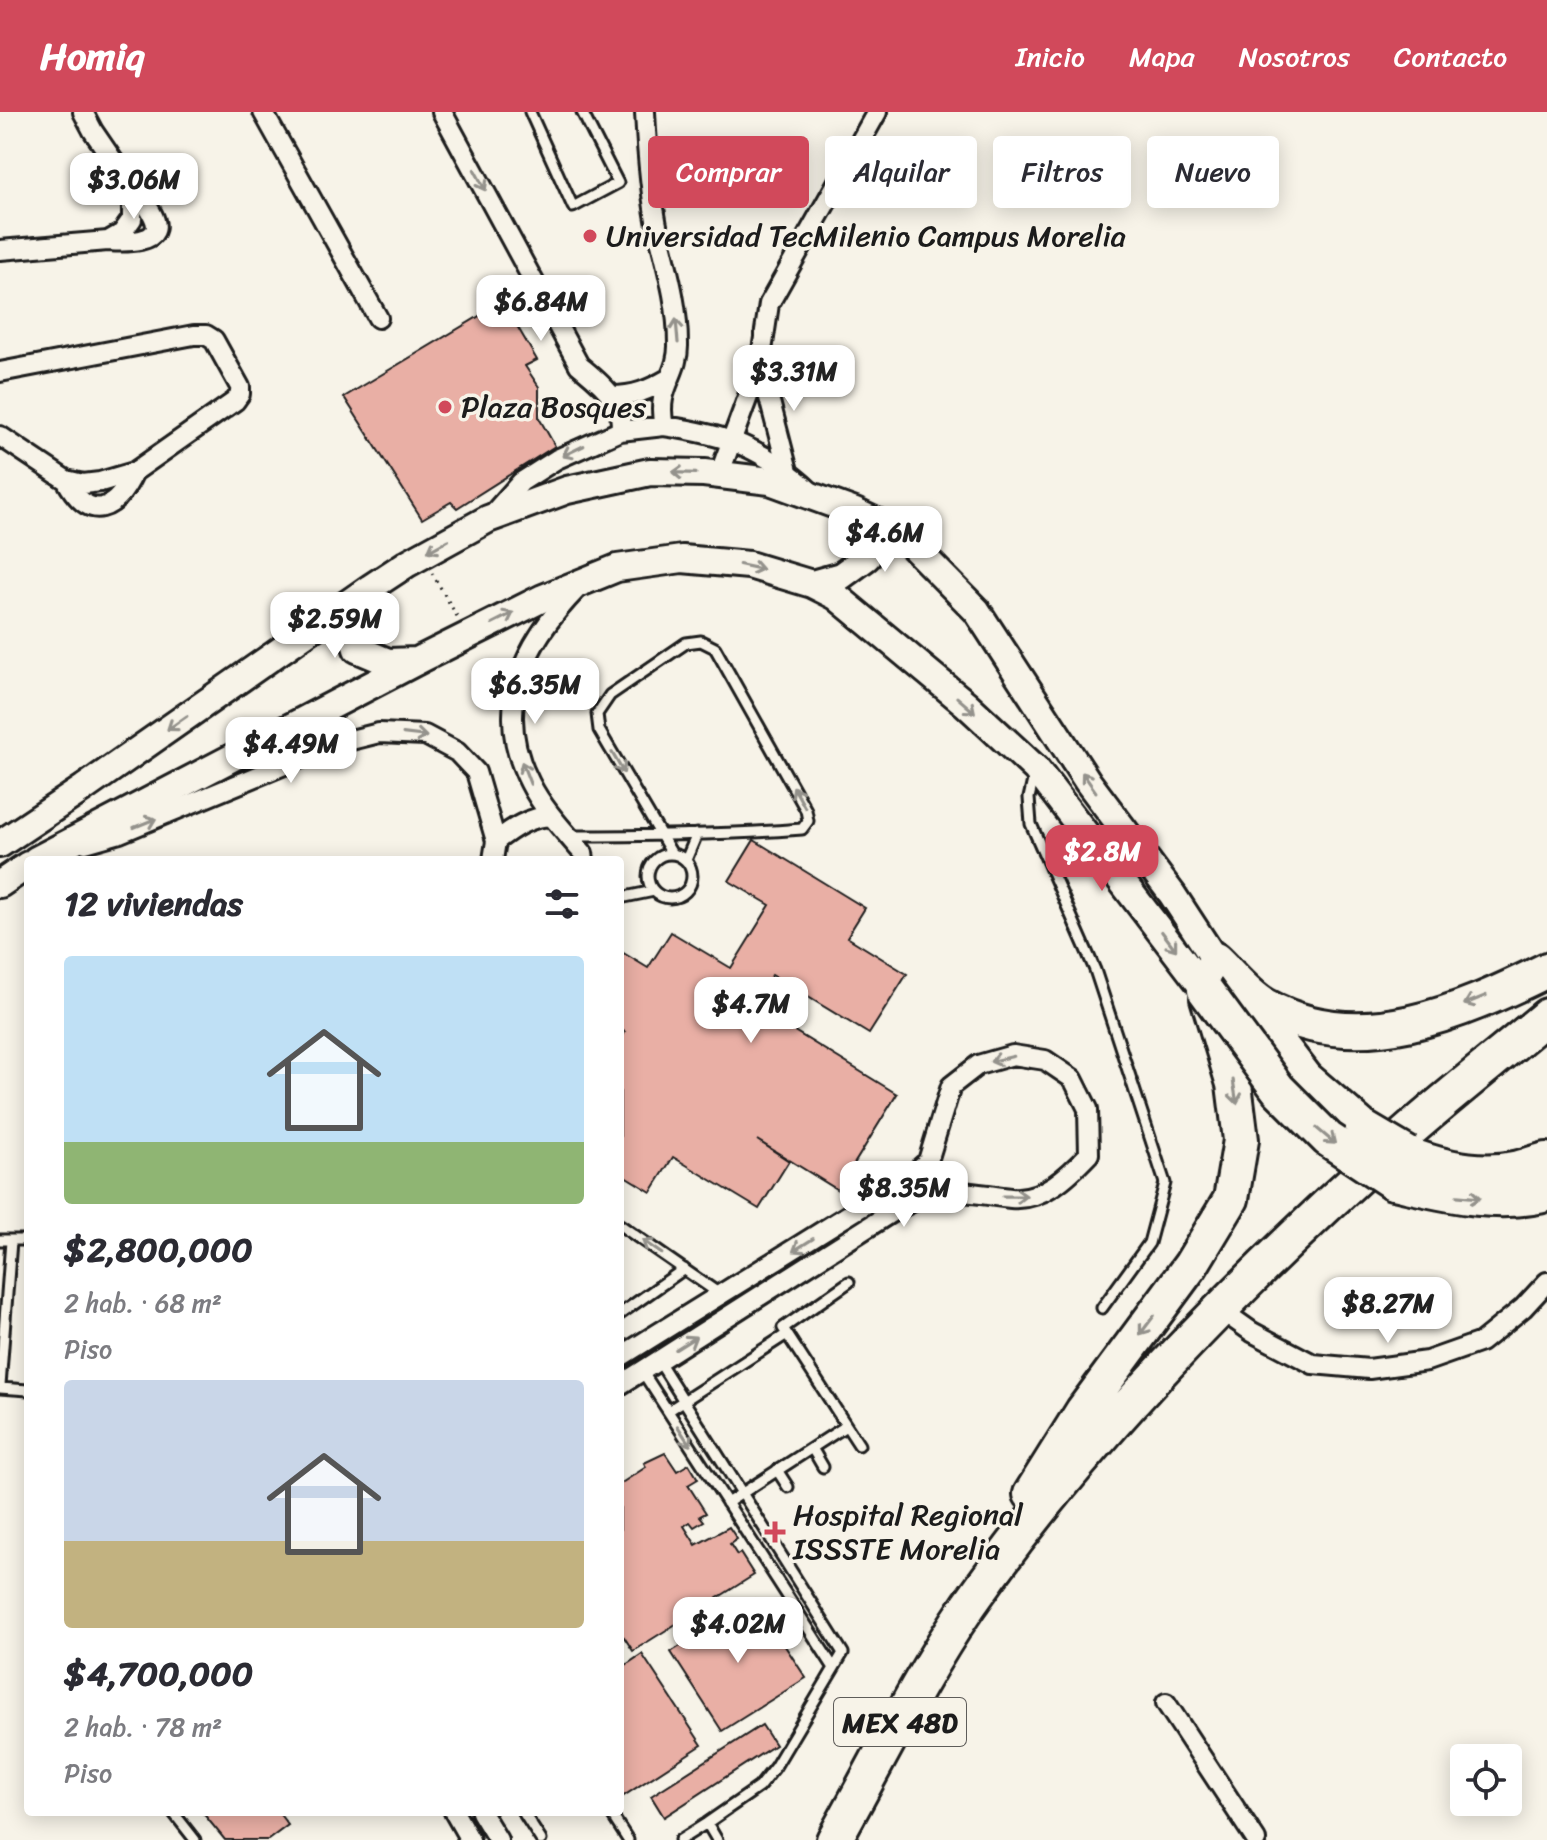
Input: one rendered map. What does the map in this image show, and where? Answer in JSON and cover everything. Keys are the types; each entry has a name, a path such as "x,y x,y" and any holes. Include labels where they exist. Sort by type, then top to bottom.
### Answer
{"highway":[{"path":"1210,975 1300,1022 1333,1030 1377,1030 1435,1017 1547,970"},
{"path":"1210,975 1306,1079 1363,1128 1400,1168"},
{"path":"1210,975 1278,1089 1328,1139 1464,1197 1524,1199 1547,1194"},
{"path":"969,1605 1008,1529 1083,1411 1191,1265 1231,1199 1241,1140 1234,1084 1210,975"},
{"name":"MEX 48D","path":"834,1840 930,1668 969,1605 1078,1465 1259,1270 1397,1142 1547,1016"},
{"path":"1400,1168 1431,1163 1469,1171 1516,1169 1547,1160"}],"street":[{"path":"0,250 108,241 135,243 149,239 156,230 156,217 132,188 83,112"},
{"path":"263,112 378,318"},
{"path":"442,112 579,365 612,396 622,419 620,431"},
{"path":"645,112 647,164 659,233 673,288 679,347 676,363 661,397 664,426"},
{"path":"719,475 760,364 769,304 877,112"},
{"path":"108,241 122,233 132,219 132,188"},
{"path":"0,372 206,335 214,340 240,387 240,394 235,401 134,472 117,501 105,507 89,506 76,498 66,480 0,436"},
{"path":"760,364 788,471"},
{"path":"612,396 629,396 668,379"},
{"path":"488,519 521,482 557,459 620,431 664,426 734,440 788,471 818,499"},
{"path":"0,844 370,588 488,519 567,490 650,472 719,475 770,481 855,512 900,533 977,611 1088,782 1172,894 1210,975"},
{"path":"812,584 841,576 867,557 867,541 855,512"},
{"path":"44,856 468,635 586,580 617,568 682,559 749,565 812,584 836,596 966,704 1036,769 1210,975"},
{"path":"583,856 529,783 513,738 515,691 525,658 543,628 586,580"},
{"path":"370,588 354,615 351,631 357,649 388,662 417,661"},
{"path":"48,856 120,833 335,744 379,733 425,735 457,752 476,772 496,841 494,856"},
{"path":"496,841 516,825 551,816"},
{"path":"0,884 24,868"},
{"path":"624,1355 892,1190 920,1168 928,1161 951,1086 978,1065 1013,1055 1045,1060 1073,1079 1088,1109 1089,1154 1066,1178 1038,1194 1014,1199 982,1193 947,1192 923,1196 892,1212 624,1382"},
{"path":"1221,1310 1252,1332 1313,1364 1369,1369 1427,1361 1481,1342 1523,1308 1547,1282"},
{"path":"1166,1703 1256,1840"},
{"path":"456,1816 470,1840"},
{"path":"483,1816 498,1840"}],"lane":[{"path":"530,112 573,207 618,183 582,112"},
{"path":"568,836 660,836 760,833 802,829 808,821 806,810 715,648 701,641 686,643 610,695 597,714 599,730 660,836 672,854"},
{"path":"1036,769 1029,798 1031,824 1095,970 1165,1183 1149,1243 1102,1308"},
{"path":"686,860 697,834"},
{"path":"624,897 654,891 668,898 676,897 688,889 692,874 686,860 672,854 652,863 648,878 654,891"},
{"path":"624,1228 721,1295"},
{"path":"5,1240 0,1387 24,1390"},
{"path":"624,1311 684,1269"},
{"path":"849,1282 783,1328 859,1445"},
{"path":"668,1411 787,1334"},
{"path":"650,1366 684,1400 843,1653 775,1767 759,1787 680,1840"},
{"path":"650,1366 668,1411 834,1668"},
{"path":"727,1503 846,1426"},
{"path":"812,1448 823,1467"},
{"path":"777,1470 788,1487"},
{"path":"777,1580 792,1570"},
{"path":"176,1816 195,1840"},
{"path":"526,1816 541,1840"},
{"path":"613,1816 628,1840"},
{"path":"707,1823 717,1840"}],"path":[{"path":"422,555 468,635"}],"building":[{"name":"Plaza Bosques","path":"503,302 537,360 525,366 539,387 539,418 555,446 457,508 451,502 422,519 344,397"},
{"path":"754,840 865,908 847,937 907,974 869,1034 772,975 752,1005 897,1094 838,1190 757,1140 789,1161 759,1209 673,1157 651,1192 624,1175 624,953 648,968 671,932 731,968 770,905 729,881"},
{"path":"665,1453 677,1471 689,1464 698,1479 688,1485 706,1513 700,1516 704,1521 694,1527 690,1522 684,1526 696,1545 729,1527 737,1539 730,1544 754,1575 633,1651 624,1637 624,1481 646,1467 644,1463"},
{"path":"754,1599 806,1678 722,1731 671,1652"},
{"path":"642,1654 702,1745 624,1796 624,1666"},
{"path":"762,1725 775,1745 664,1817 651,1796"},
{"path":"205,1816 281,1816 288,1825 268,1840 225,1840"}],"place":[{"name":"Universidad TecMilenio Campus Morelia","path":"590,236"},
{"name":"Plaza Bosques","path":"445,407"},
{"name":"Hospital Regional ISSSTE Morelia","path":"775,1532"}]}
